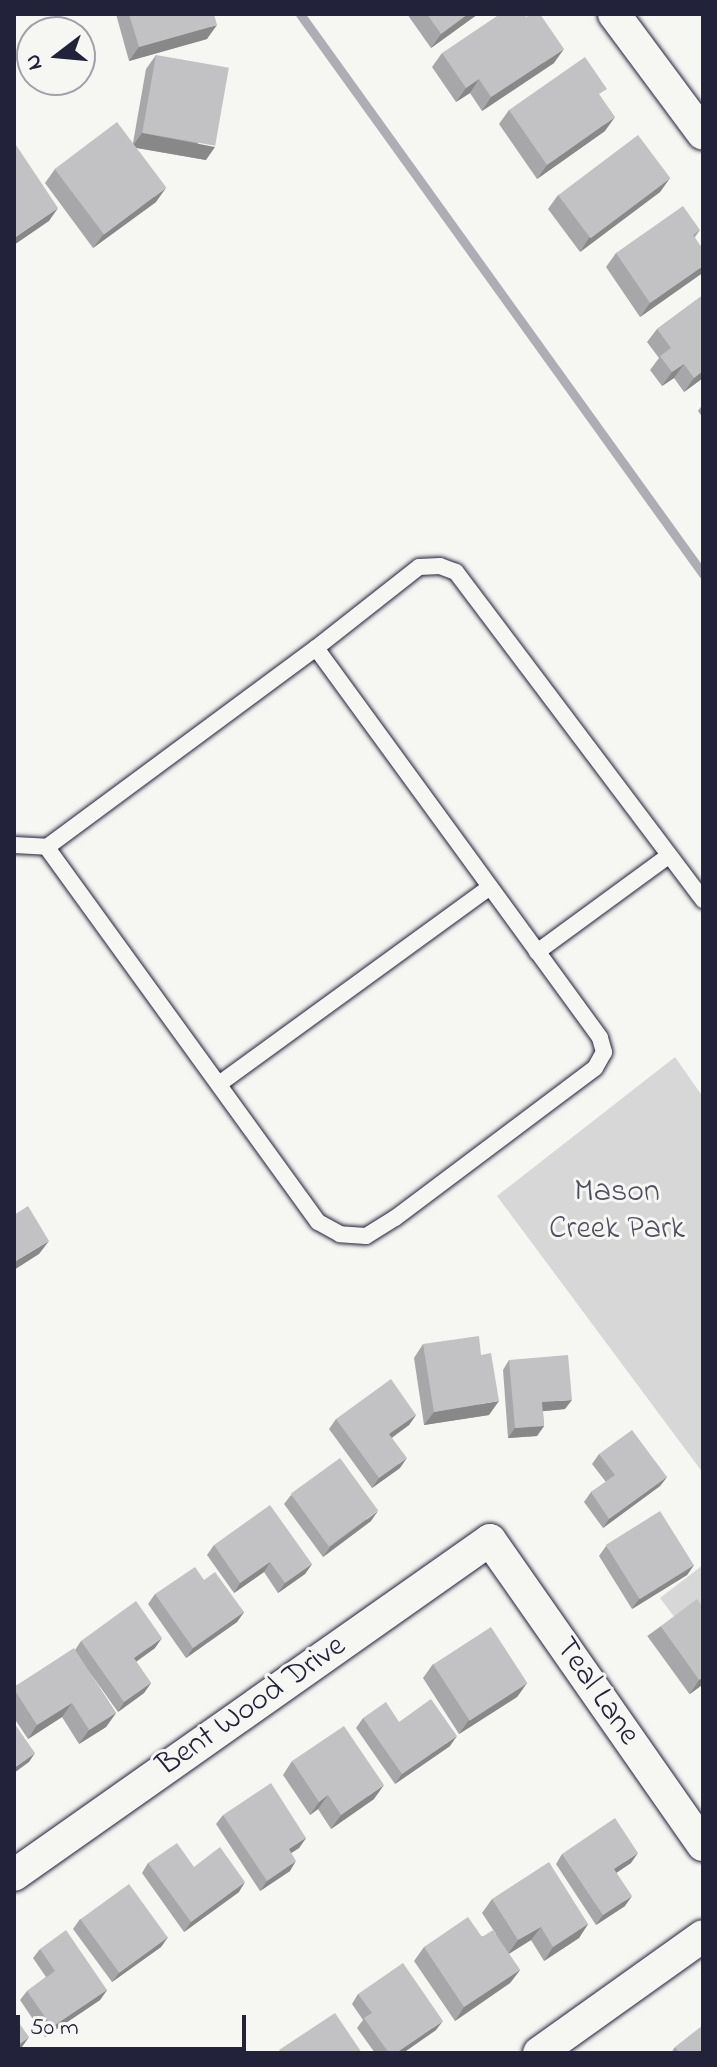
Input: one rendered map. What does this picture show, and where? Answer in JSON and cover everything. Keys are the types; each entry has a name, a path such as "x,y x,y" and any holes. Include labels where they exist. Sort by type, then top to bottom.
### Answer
{"street":[{"path":"614,14 703,134"},
{"name":"Teal Lane","path":"490,1540 703,1845"},
{"name":"Bent Wood Drive","path":"14,1875 490,1540"},
{"path":"539,2053 703,1936"}],"lane":[{"path":"14,845 47,847 316,648 419,567 440,566 456,572 667,857 703,900"},
{"path":"47,847 318,1222 340,1234 366,1236 595,1068 604,1052 600,1038 316,648"},
{"path":"537,952 667,857"},
{"path":"219,1084 490,887"}],"green space":[{"name":"Mason Creek Park","path":"675,1057 703,1097 703,1473 497,1196"},
{"path":"703,1565 703,1612 682,1627 660,1598"}],"building":[{"path":"129,14 214,14 217,25 139,47"},
{"path":"427,14 468,14 441,34"},
{"path":"500,14 524,14 526,17 540,14 564,49 491,97 479,79 466,88 442,53"},
{"path":"156,55 229,68 215,146 142,133"},
{"path":"585,57 607,89 599,94 615,117 547,165 509,110"},
{"path":"117,122 166,187 104,234 55,169"},
{"path":"638,135 670,178 591,238 558,195"},
{"path":"14,146 58,208 14,238"},
{"path":"683,206 700,230 693,235 703,249 703,266 650,303 616,253"},
{"path":"703,295 703,371 694,378 684,364 672,372 660,356 671,348 657,329"},
{"path":"28,1206 49,1241 14,1262 14,1215"},
{"path":"479,1336 481,1355 491,1353 499,1401 434,1412 423,1344"},
{"path":"568,1355 572,1400 542,1402 544,1426 515,1428 509,1360"},
{"path":"391,1379 416,1415 389,1434 407,1458 379,1478 336,1419"},
{"path":"632,1430 667,1477 609,1519 591,1492 615,1475 599,1454"},
{"path":"340,1458 378,1511 329,1546 291,1494"},
{"path":"270,1505 312,1564 285,1583 270,1562 240,1583 214,1545"},
{"path":"660,1511 694,1565 640,1599 606,1545"},
{"path":"195,1567 204,1580 215,1572 244,1612 193,1648 155,1594"},
{"path":"697,1599 703,1607 703,1677 699,1680 661,1626"},
{"path":"136,1601 162,1638 134,1658 151,1683 124,1702 81,1641"},
{"path":"491,1627 527,1683 470,1721 433,1665"},
{"path":"74,1648 116,1713 89,1730 72,1703 37,1725 14,1687"},
{"path":"431,1699 457,1736 402,1774 363,1718 386,1702 399,1722"},
{"path":"14,1723 35,1753 14,1768"},
{"path":"344,1726 384,1785 341,1815 328,1795 319,1802 292,1761"},
{"path":"271,1783 306,1838 289,1849 296,1861 267,1881 223,1815"},
{"path":"615,1818 638,1853 614,1869 632,1896 603,1915 562,1854"},
{"path":"177,1843 194,1867 220,1847 245,1882 191,1922 148,1863"},
{"path":"549,1862 588,1924 553,1947 541,1927 518,1940 492,1899"},
{"path":"129,1884 168,1937 119,1973 80,1919"},
{"path":"468,1917 482,1937 493,1930 520,1970 464,2007 424,1947"},
{"path":"66,1930 107,1990 52,2027 27,1991 55,1971 40,1949"},
{"path":"403,1963 443,2021 396,2053 389,2053 364,2018 372,2013 358,1994"},
{"path":"335,2013 362,2053 281,2053 279,2050"},
{"path":"14,2016 29,2037 14,2048"},
{"path":"703,2025 703,2053 679,2053 675,2047"}],"waterway":[{"path":"300,14 703,574"}]}
